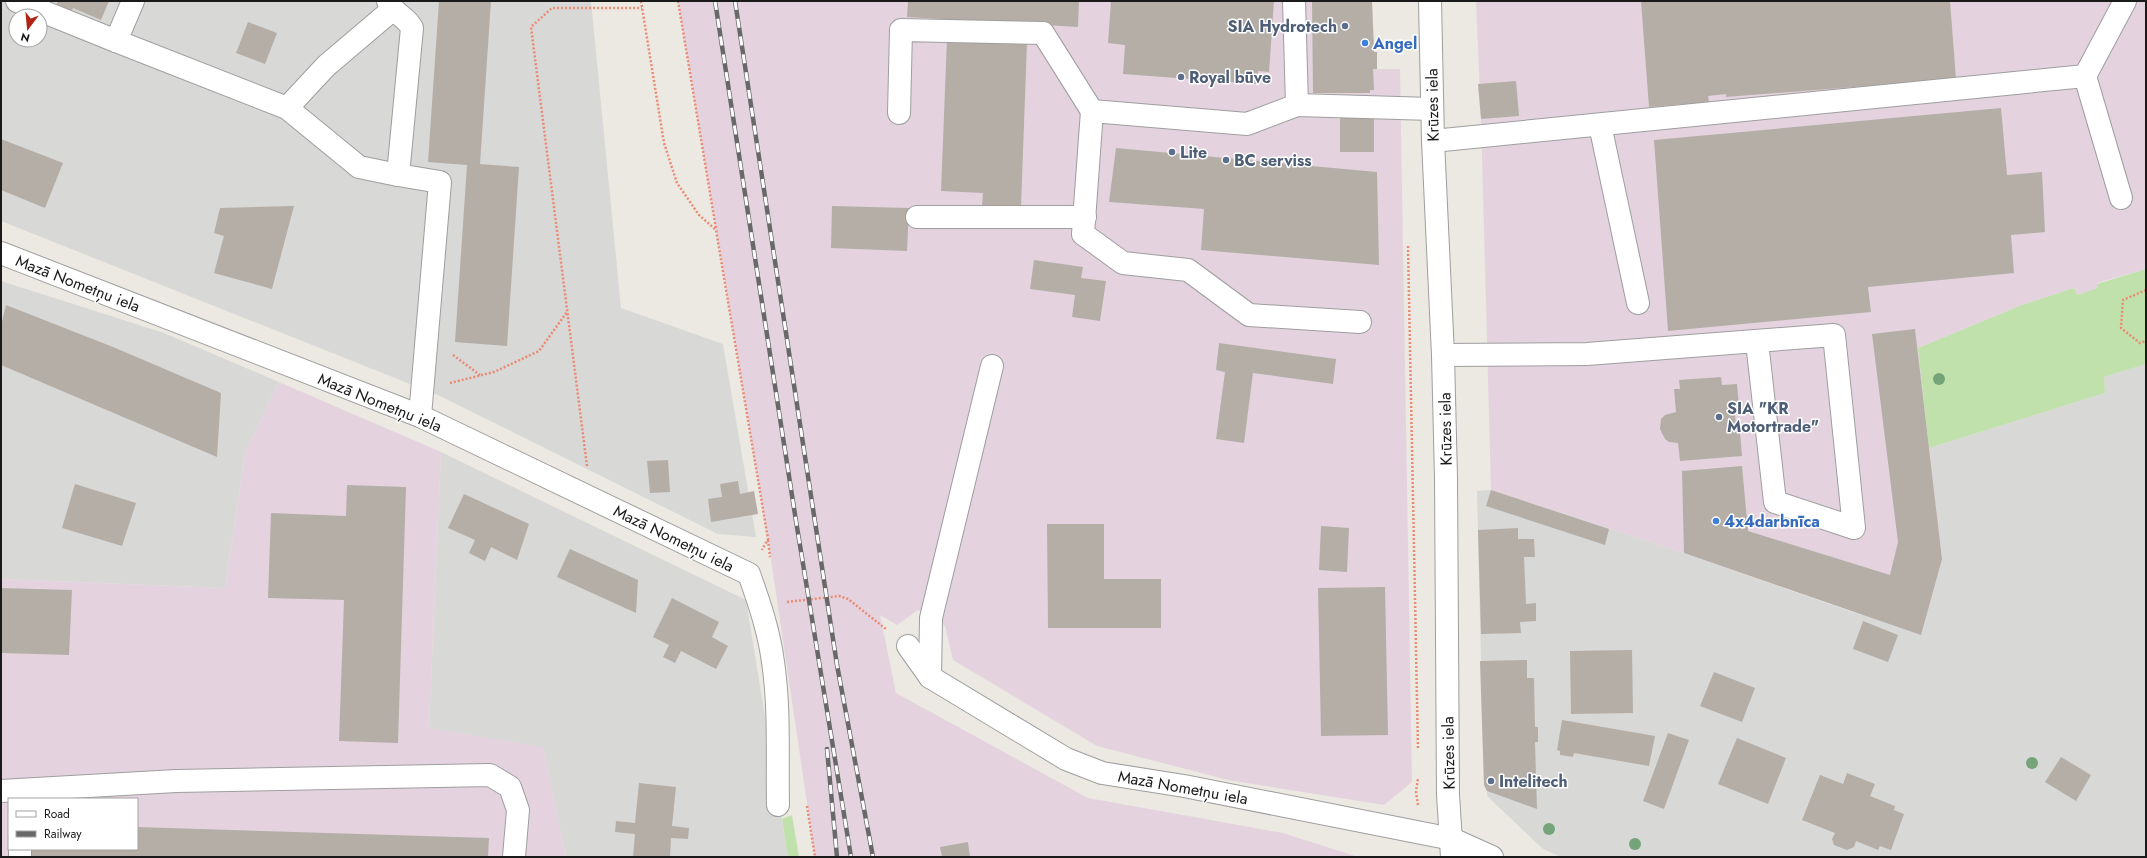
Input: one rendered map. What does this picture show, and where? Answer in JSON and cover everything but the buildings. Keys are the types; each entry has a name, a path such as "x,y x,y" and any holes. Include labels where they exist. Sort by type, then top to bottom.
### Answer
{"street":[{"path":"17,1 287,108 359,167 440,182 420,416"},
{"path":"116,41 133,1"},
{"path":"1294,1 1298,105"},
{"name":"Krūzes iela","path":"1430,1 1433,141 1443,355 1448,795 1452,848"},
{"path":"2121,198 2085,76 2125,1"},
{"path":"287,108 326,66 390,6 408,21 412,28 398,175"},
{"path":"899,113 901,30 1043,33 1092,111 1084,234 1123,263 1188,270 1249,315 1360,322"},
{"path":"1433,141 2085,76"},
{"path":"1092,111 1246,124 1298,105 1432,109"},
{"path":"1600,125 1638,303"},
{"path":"917,217 1085,217"},
{"name":"Mazā Nometņu iela","path":"1,253 420,416 749,574"},
{"path":"1443,355 1587,354 1834,336 1854,528 1775,502 1757,342"},
{"path":"930,677 931,618 992,366"},
{"path":"749,574 761,605 773,661 776,697 778,805"},
{"name":"Mazā Nometņu iela","path":"908,646 930,677 1066,759 1102,773 1184,786 1421,833 1452,848 1492,857"},
{"path":"13,793 176,781 490,775 510,787 518,810 514,857"}],"path":[{"path":"641,1 664,143 677,183 699,214 716,230"},
{"path":"678,1 768,539 749,574"},
{"path":"591,498 531,28 552,8 642,8"},
{"path":"1408,242 1418,755"},
{"path":"2146,290 2123,300 2121,328 2140,343 2146,341"},
{"path":"422,391 494,372 539,351 567,312"},
{"path":"782,602 839,596 848,599 908,646"},
{"path":"1418,770 1416,792 1421,833"}],"shaded area":[{"path":"1,1 591,1 621,308 723,344 756,537 718,534 440,396 1,221"},
{"path":"678,1 1372,1 1374,51 1377,52 1377,69 1400,69 1412,782 1384,805 1228,780 1097,746 953,660 945,626 918,610 897,625 880,615 896,693 1088,798 1283,833 1358,857 815,857 768,539"},
{"path":"1476,1 2146,1 2146,269 2097,283 2099,288 2077,295 2074,288 2022,305 1918,348 1942,559 1921,635 1684,553 1491,490 1481,119"},
{"path":"1,281 164,333 279,382 245,453 225,588 1,579"},
{"path":"2146,364 2146,857 1561,857 1543,849 1487,796 1487,791 1484,785 1477,491 1491,490 1684,553 1861,615 1942,559 1929,448 2105,393 2104,377"},
{"path":"279,382 441,452 429,728 543,747 566,857 1,857 1,579 225,588 245,453"},
{"path":"441,452 746,600 788,857 566,857 543,748 429,728"}],"green space":[{"path":"2146,269 2146,364 2104,377 2105,393 1929,448 1918,348 2022,305 2074,288 2077,295 2098,288 2097,284"},
{"path":"792,815 799,857 788,857 782,819"}],"railway":[{"path":"715,1 796,521 851,857"},
{"path":"735,1 837,665 873,857"},
{"path":"827,749 837,857"}],"place":[{"name":"SIA Hydrotech","path":"1345,26"},
{"name":"Angel","path":"1365,43"},
{"name":"Royal būve","path":"1181,77"},
{"name":"Lite","path":"1172,152"},
{"name":"BC serviss","path":"1226,160"},
{"name":"SIA \"KR Motortrade\"","path":"1719,417"},
{"name":"4x4darbnīca","path":"1716,521"},
{"name":"Intelitech","path":"1491,781"}]}
